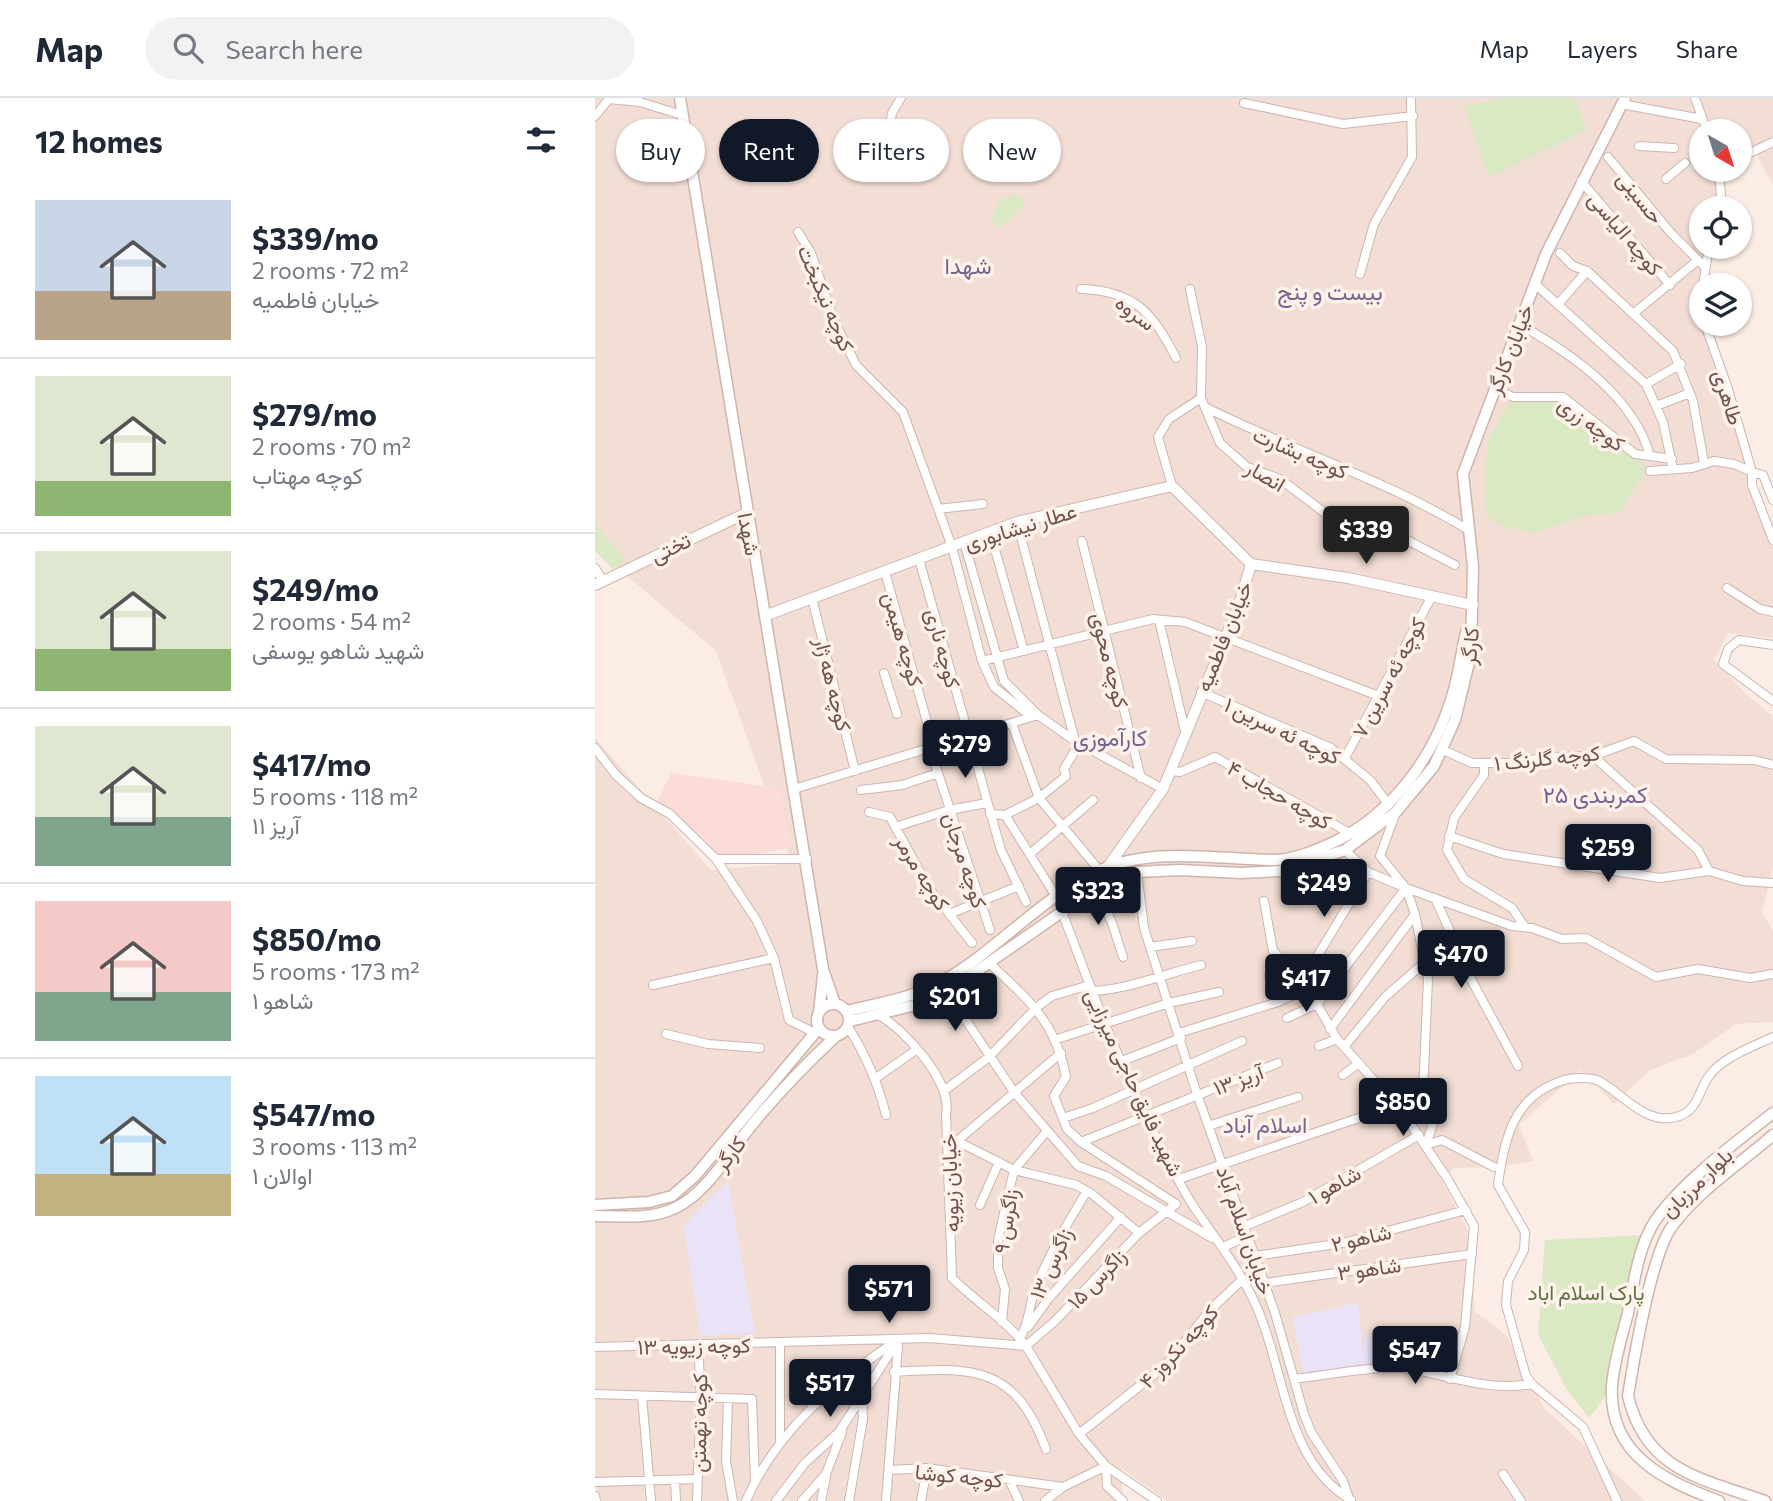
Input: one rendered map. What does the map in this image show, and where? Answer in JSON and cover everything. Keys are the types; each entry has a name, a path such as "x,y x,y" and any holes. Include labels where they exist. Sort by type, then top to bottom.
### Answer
{"main road":[{"name":"شهدا","path":"680,98 746,513 767,615 823,969"},
{"name":"خیابان کارگر","path":"1473,611 1471,531 1463,474 1534,283 1581,181 1623,101"},
{"name":"کارگر","path":"848,1020 920,1004 947,992 1061,909 1106,881 1137,872 1270,872 1306,865 1345,850 1393,809 1434,766 1443,750 1455,720 1471,654 1473,611"},
{"name":"کارگر","path":"848,1020 940,983 1057,898 1103,869 1144,859 1276,860 1313,851 1351,834 1393,809 1424,760 1444,720 1473,611"},
{"path":"1057,898 1061,909"},
{"path":"823,969 835,1004 848,1020 836,1036 817,1030 823,969"},
{"path":"819,1013 824,1007 835,1004"},
{"name":"کارگر","path":"595,1205 649,1202 672,1196 695,1176 817,1030"},
{"name":"کارگر","path":"595,1216 655,1215 684,1203 713,1174 752,1124 809,1061 836,1036"},
{"name":"بلوار مرزبان","path":"1719,1501 1661,1477 1642,1462 1620,1428 1612,1387 1641,1254 1654,1222 1673,1199 1773,1113"},
{"path":"1765,1501 1670,1464 1652,1450 1634,1420 1628,1396 1659,1253 1671,1227 1691,1205 1773,1136"}],"street":[{"path":"891,119 901,98"},
{"path":"1360,274 1374,225 1412,157 1411,98"},
{"path":"1695,98 1702,119"},
{"path":"595,116 609,99 640,102 682,116"},
{"path":"1623,101 1702,119"},
{"path":"1244,103 1343,124 1413,117"},
{"path":"1752,153 1773,142"},
{"path":"1639,146 1674,148"},
{"name":"حسینی","path":"1608,157 1701,264"},
{"path":"1665,179 1685,163"},
{"name":"کوچه الیاسی","path":"1581,181 1670,285"},
{"name":"کوچه نیکبخت","path":"798,232 811,253 834,320 856,365 904,412 952,547 982,661 994,687 1024,711 1038,715"},
{"path":"1560,253 1573,266 1587,271 1673,351 1681,364 1690,393 1704,463"},
{"path":"1702,273 1703,259"},
{"path":"1633,314 1701,264"},
{"path":"1559,303 1587,271"},
{"path":"1534,283 1646,384 1663,422 1673,470"},
{"name":"سروه","path":"1081,289 1105,290 1124,297 1156,321 1175,358"},
{"name":"انصار","path":"1190,289 1202,347 1201,398 1220,443 1247,467 1280,479 1329,516 1363,512 1380,526 1455,565"},
{"path":"1519,324 1572,358 1621,404 1646,440 1650,456"},
{"name":"طاهری","path":"1709,336 1752,472 1752,485 1773,540"},
{"path":"1646,384 1681,364"},
{"name":"کوچه زری","path":"1494,388 1513,397 1563,397 1635,454 1672,459"},
{"path":"1656,406 1690,393"},
{"path":"1201,398 1169,419 1158,437 1172,486 1251,564"},
{"name":"کوچه بشارت","path":"1206,408 1271,441 1321,458 1471,531"},
{"path":"1650,471 1692,468 1704,463 1734,464 1763,475 1773,500"},
{"name":"عطار نیشابوری","path":"767,615 1017,522 1172,486"},
{"path":"937,509 983,504"},
{"name":"تختی","path":"599,583 746,513"},
{"path":"990,814 1005,815 1039,798 1066,776 1064,769 1077,743 1017,522"},
{"path":"991,532 1024,651"},
{"name":"کوچه محوی","path":"1081,541 1141,778"},
{"path":"964,542 995,658 1004,681 1038,715 1077,743 1163,789"},
{"name":"کوچه ناری","path":"919,559 1001,850 1026,902"},
{"name":"خیابان فاطمیه","path":"1103,869 1163,789 1201,692 1226,638 1251,564 1348,578 1432,596 1473,611"},
{"path":"595,568 599,583"},
{"name":"کوچه هیمن","path":"884,572 932,748"},
{"path":"1727,588 1773,612"},
{"name":"کوچه ئه سرین ۷","path":"1345,758 1376,695 1432,596"},
{"name":"کوچه هه ژار","path":"812,598 855,771"},
{"path":"1159,620 1185,731"},
{"path":"982,661 1159,620 1185,622 1376,695"},
{"path":"1773,645 1739,640 1728,649 1723,664 1773,701"},
{"path":"884,673 897,714"},
{"name":"کوچه ئه سرین ۱","path":"1201,692 1331,748 1370,780 1393,809"},
{"path":"794,789 1038,715"},
{"path":"1012,724 1039,798 1103,869"},
{"name":"کوچه گلرنگ ۱","path":"1443,750 1472,763 1484,763 1593,756 1634,741 1667,759 1754,760 1773,765"},
{"path":"595,748 616,775 641,798 670,814 716,859 757,921 774,958 789,1020 817,1030"},
{"name":"کوچه مرجان","path":"932,748 949,810 990,930"},
{"path":"1593,756 1698,850 1709,871"},
{"name":"کوچه حجاب ۴","path":"1170,771 1180,772 1215,757 1351,834"},
{"path":"1484,763 1484,775 1454,818 1447,850 1464,879 1512,908 1525,927"},
{"path":"861,790 901,785 938,773"},
{"path":"1031,853 1064,828 1093,800"},
{"path":"895,827 949,810 987,803"},
{"path":"1393,809 1380,856 1406,888 1415,914 1428,979 1423,1093 1436,1114 1426,1146"},
{"name":"کوچه مرمر","path":"869,812 890,817 928,887 972,943"},
{"path":"1005,815 1057,898"},
{"path":"1449,836 1503,854 1660,878 1709,871 1743,881 1773,883"},
{"path":"1345,850 1368,872 1406,888 1477,916 1562,939 1585,938 1656,976 1698,969 1749,978 1773,974"},
{"path":"716,859 807,859"},
{"name":"خیابان اسلام آباد","path":"1137,872 1144,928 1198,1094 1265,1283 1311,1432 1343,1481 1351,1501"},
{"path":"1122,1061 1180,1036 1278,1002 1306,984 1368,872"},
{"path":"949,914 1019,886"},
{"path":"1096,887 1123,957"},
{"path":"1287,1018 1317,1004 1406,888"},
{"path":"1435,898 1472,981 1518,1066"},
{"path":"1264,901 1273,951 1293,968 1306,984 1337,1039 1397,1105 1419,1135 1474,1226 1465,1327 1450,1379"},
{"name":"شهید فایق حاجی میرزایی","path":"1061,909 1091,988 1147,1115 1194,1208 1223,1247"},
{"path":"1330,1029 1415,914"},
{"path":"1150,947 1192,941"},
{"path":"653,985 774,958"},
{"path":"1344,1047 1385,996 1425,962"},
{"path":"989,963 1037,1007 1061,1053 1066,1077 1054,1096 1067,1129 1081,1142 1176,1204 1167,1213"},
{"path":"878,1015 894,1023 945,1090 989,1057 1037,1007 1052,996 1091,988 1122,989 1160,975 1201,965"},
{"path":"1269,976 1293,968"},
{"path":"947,992 1014,1092 1078,1166 1106,1176 1167,1213 1203,1230 1223,1247 1248,1236"},
{"path":"1054,1040 1169,1003 1219,992"},
{"path":"848,1020 876,1078 885,1115"},
{"path":"666,1034 708,1044 760,1048"},
{"path":"1617,1501 1583,1426 1526,1376 1506,1305 1509,1281 1524,1250 1525,1232 1498,1185 1508,1133 1522,1107 1543,1086 1572,1077 1600,1080 1643,1113 1660,1117 1682,1115 1696,1102 1710,1075 1732,1057 1773,1037"},
{"path":"1319,1046 1337,1039"},
{"path":"1063,1118 1242,1041"},
{"path":"876,1078 916,1049"},
{"path":"957,1141 1061,1053"},
{"name":"آریز ۱۳","path":"1081,1142 1278,1063"},
{"path":"1343,1075 1359,1063"},
{"name":"خیابان زیویه","path":"945,1090 949,1101 947,1138 952,1278 1002,1322 1023,1334 1026,1346"},
{"path":"1179,1179 1397,1105 1423,1093"},
{"path":"1211,1125 1298,1097"},
{"name":"زاگرس ۹","path":"1002,1322 1005,1289 998,1268 998,1240 1014,1170 1047,1131"},
{"name":"شاهو ۱","path":"1245,1226 1303,1202 1419,1135"},
{"path":"947,1138 1014,1170 1055,1179 1087,1191 1139,1233"},
{"path":"1426,1146 1442,1140 1494,1167"},
{"path":"980,1205 999,1162"},
{"name":"زاگرس ۱۳","path":"1023,1334 1033,1294 1053,1248 1087,1191"},
{"name":"شاهو ۲","path":"1255,1256 1343,1243 1466,1210"},
{"name":"زاگرس ۱۵","path":"1026,1346 1055,1321 1139,1233 1167,1213"},
{"path":"1023,1334 1049,1298 1121,1217"},
{"name":"خیابان اسلام آباد","path":"1223,1247 1258,1309 1297,1433 1331,1488 1351,1501"},
{"name":"شاهو ۳","path":"1265,1283 1472,1254"},
{"name":"کوچه نکروز ۴","path":"1079,1434 1166,1366 1211,1309 1241,1280"},
{"path":"886,1501 898,1339"},
{"path":"776,1501 805,1463 845,1423 898,1339"},
{"path":"746,1501 780,1441 854,1369 898,1339"},
{"name":"کوچه زیویه ۱۳","path":"595,1347 898,1339 1026,1346"},
{"path":"780,1342 780,1441"},
{"name":"کوچه تهمتن","path":"697,1501 701,1398 698,1345"},
{"path":"1026,1346 1079,1434 1106,1466 1157,1501"},
{"path":"1294,1379 1400,1367 1507,1389 1532,1384"},
{"path":"894,1373 949,1368 999,1380 1035,1418 1047,1449"},
{"path":"595,1394 752,1399 755,1481"},
{"path":"642,1396 651,1501"},
{"path":"849,1501 863,1419 862,1397"},
{"path":"728,1399 726,1461 733,1501"},
{"path":"821,1501 826,1474 845,1423"},
{"path":"1045,1501 1063,1487 1106,1466"},
{"path":"1106,1466 1107,1486 1123,1501"},
{"path":"921,1501 927,1468"},
{"name":"کوچه کوشا","path":"890,1470 927,1468 1063,1487"},
{"path":"802,1501 826,1474"},
{"path":"1503,1474 1521,1501"},
{"path":"595,1482 697,1479"},
{"path":"675,1480 676,1501"},
{"path":"1009,1480 1019,1501"},
{"path":"595,1496 596,1501"}],"shaded area":[{"path":"595,98 1773,98 1773,185 1756,154 1752,156 1752,119 1689,119 1689,182 1725,182 1723,196 1689,196 1689,259 1710,259 1710,273 1689,273 1689,336 1715,336 1728,389 1749,447 1748,483 1773,529 1773,638 1728,633 1714,660 1750,698 1773,716 1773,868 1762,912 1773,931 1773,1022 1736,1024 1691,1055 1650,1070 1614,1104 1581,1070 1519,1125 1533,1161 1494,1167 1453,1168 1443,1184 1467,1228 1475,1312 1506,1335 1544,1408 1645,1501 1167,1501 1121,1468 1123,1501 599,1501 595,1479 595,738 711,870 792,863 716,651 595,549"},
{"path":"671,773 780,788 791,847 716,863 703,844 655,806"},
{"path":"728,1181 755,1333 700,1336 684,1225"},
{"path":"1358,1303 1364,1356 1365,1336 1403,1340 1408,1364 1364,1368 1364,1365 1304,1374 1292,1317"}],"green space":[{"path":"1505,98 1575,98 1587,130 1489,177 1464,106"},
{"path":"1016,194 1023,199 1023,207 1001,228 991,220 998,201"},
{"path":"1513,397 1560,398 1648,467 1620,512 1583,517 1535,532 1509,528 1487,517 1485,480 1488,440"},
{"path":"595,524 626,560 613,569 595,551"},
{"name":"پارک اسلام اباد","path":"1642,1235 1612,1387 1589,1418 1567,1390 1538,1334 1545,1240"}],"district":[{"name":"شهدا","path":"968,265"},
{"name":"بیست و پنج","path":"1330,291"},
{"name":"کارآموزی","path":"1110,737"},
{"name":"کمربندی ۲۵","path":"1595,794"},
{"name":"اسلام آباد","path":"1265,1124"}]}
